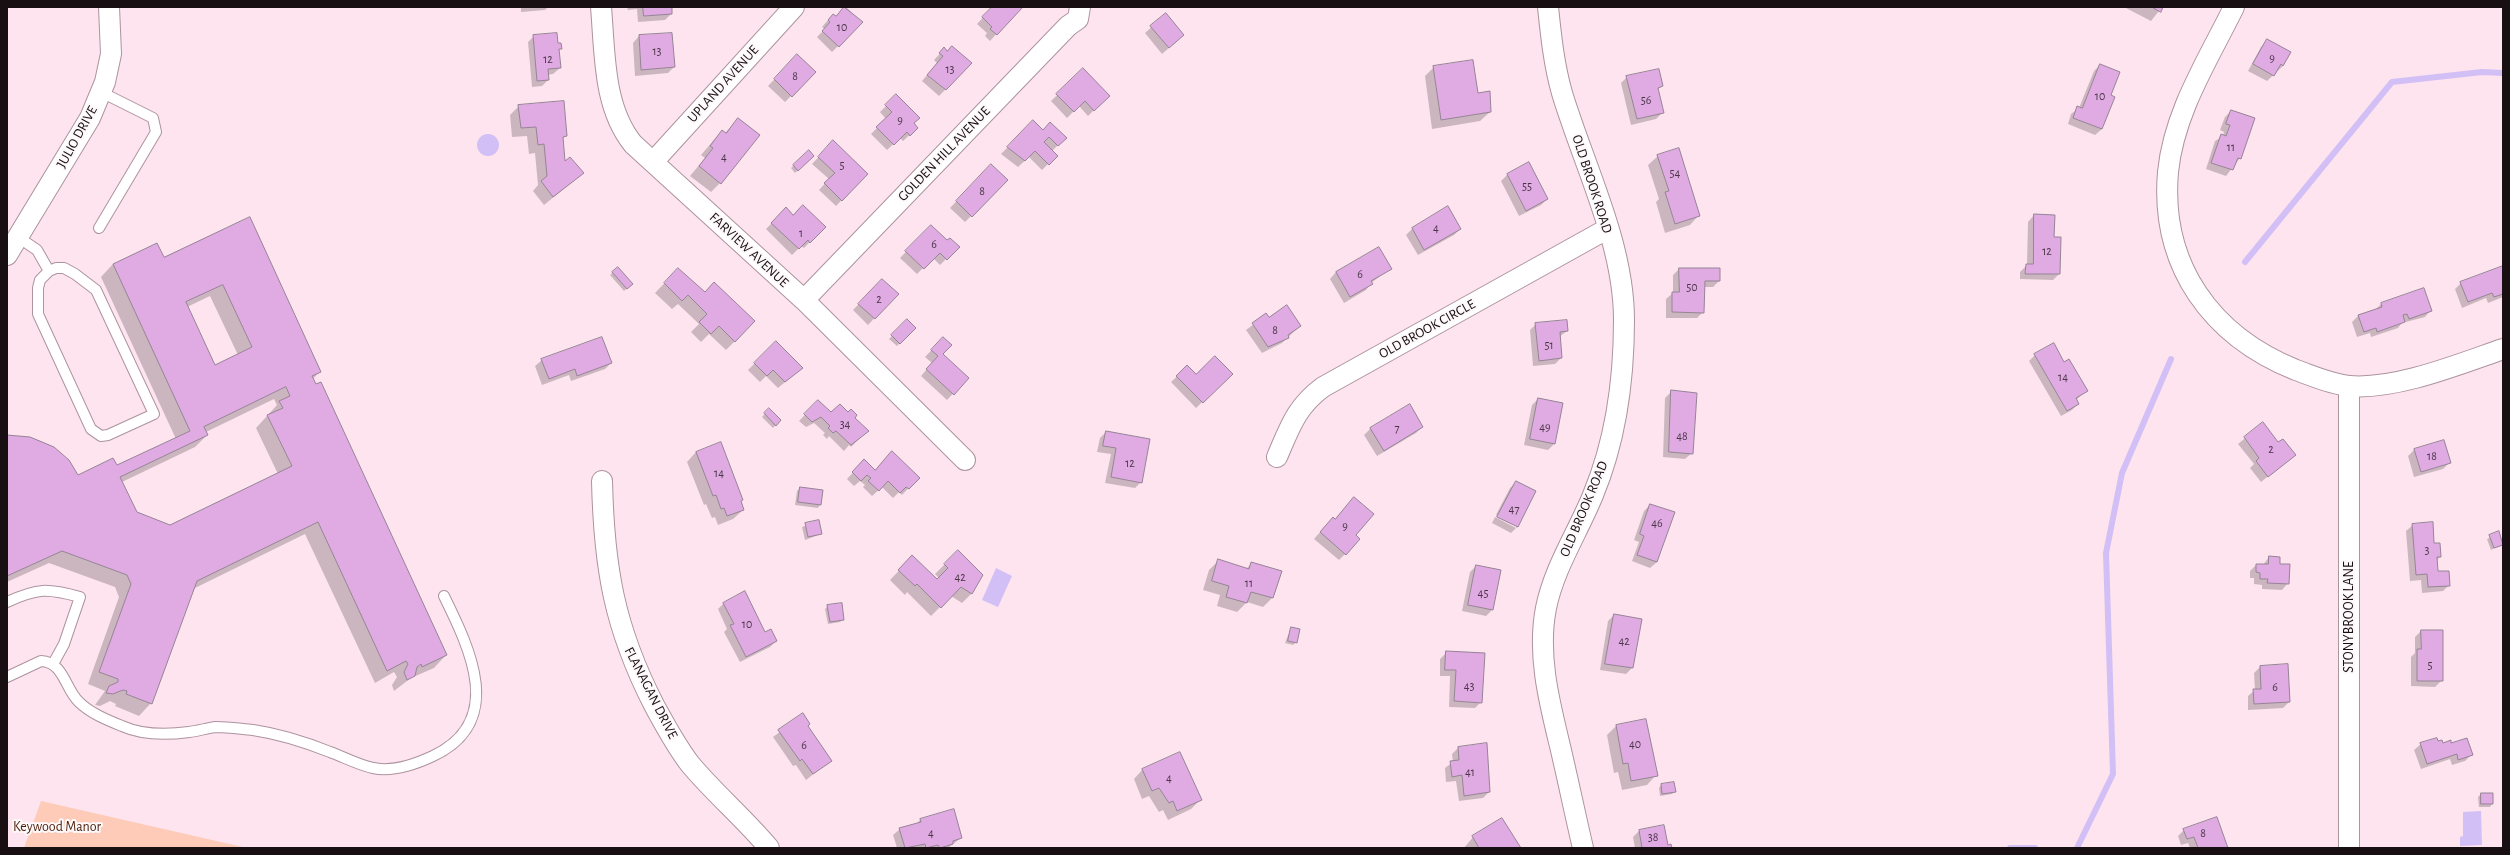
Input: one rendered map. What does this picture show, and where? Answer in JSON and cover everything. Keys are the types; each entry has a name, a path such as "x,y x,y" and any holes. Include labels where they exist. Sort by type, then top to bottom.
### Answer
{"street":[{"name":"JULIO DRIVE","path":"7,255 90,118 101,92 111,54 109,7"},
{"name":"FARVIEW AVENUE","path":"600,7 614,111 630,140 804,300 964,460"},
{"name":"UPLAND AVENUE","path":"653,162 794,7"},
{"name":"GOLDEN HILL AVENUE","path":"804,300 1068,26 1074,23 1080,7"},
{"name":"OLD BROOK ROAD","path":"1548,7 1552,44 1562,92 1590,170 1617,263 1624,316 1618,409 1607,454 1594,494 1552,586 1546,607 1543,632 1547,686 1583,848"},
{"path":"2234,7 2179,118 2168,171 2167,196 2170,229 2178,260 2187,278 2209,310 2223,325 2256,351 2273,361 2325,381 2350,386 2386,383 2436,372 2503,349"},
{"name":"OLD BROOK CIRCLE","path":"1277,457 1295,414 1304,403 1323,387 1607,229"},
{"name":"STONYBROOK LANE","path":"2349,848 2350,386"},
{"name":"FLANAGAN DRIVE","path":"602,481 603,532 606,561 619,623 631,657 665,726 689,763 769,848"}],"lane":[{"path":"99,228 156,132 153,118 101,92"},
{"path":"18,237 37,250 49,271"},
{"path":"56,268 64,268 75,274 96,290 154,414 108,435 100,436 91,429 38,314 38,288 40,280 49,271 56,268"},
{"path":"7,602 29,592 43,589 80,597 64,644 53,664"},
{"path":"7,677 42,661 53,664 79,702 99,716 123,727 159,733 189,732 216,727 252,730 304,742 375,768 408,765 447,750 458,741 466,730 473,712 475,681 472,659 467,643 444,596"}],"green space":[{"name":"Keywood Manor","path":"41,801 247,848 24,848"}],"shaded area":[{"path":"488,134 496,137 499,145 496,153 488,156 480,153 477,145 480,137"},
{"path":"996,568 1012,576 998,607 982,600"},
{"path":"2481,811 2482,845 2460,846 2460,837 2463,836 2463,812"}],"building":[{"path":"643,7 672,7 672,14 644,16"},
{"path":"844,7 863,22 839,47 822,31 830,22 828,20 833,14 836,16"},
{"path":"992,7 1023,7 997,35 990,29 992,27 982,17"},
{"path":"2152,7 2163,7 2161,12"},
{"path":"1166,13 1184,35 1169,48 1150,26"},
{"path":"557,33 558,43 561,43 562,49 559,49 561,68 548,69 549,80 537,81 533,35"},
{"path":"672,33 675,67 641,70 639,35"},
{"path":"2267,39 2291,52 2283,66 2281,64 2274,76 2253,64"},
{"path":"952,46 972,63 946,90 927,75 943,56 939,53 944,47 947,51"},
{"path":"797,54 816,72 792,97 774,79"},
{"path":"1473,60 1478,93 1490,91 1491,112 1441,120 1433,66"},
{"path":"2100,64 2120,72 2111,95 2115,97 2102,129 2073,118 2077,106 2082,108"},
{"path":"1083,68 1110,96 1094,111 1085,101 1074,112 1056,94"},
{"path":"1659,69 1663,86 1658,88 1664,113 1637,119 1626,76"},
{"path":"896,94 920,118 914,123 918,128 910,136 907,132 894,145 876,127 892,112 885,105"},
{"path":"564,101 567,136 563,137 565,161 570,157 584,173 553,197 541,181 547,176 544,144 538,145 536,127 521,128 518,105"},
{"path":"2231,110 2255,118 2241,159 2238,158 2233,170 2211,163 2221,134 2226,136 2230,125 2226,124"},
{"path":"738,118 760,135 721,184 699,166 713,148 710,146 722,130 726,133"},
{"path":"1033,120 1043,130 1050,122 1067,138 1058,146 1049,137 1044,142 1058,156 1049,165 1035,151 1025,161 1007,147"},
{"path":"833,140 868,174 842,201 824,183 835,173 818,157"},
{"path":"1679,148 1700,216 1675,224 1665,192 1669,191 1657,155"},
{"path":"809,150 814,156 798,171 793,165"},
{"path":"1529,162 1548,199 1526,211 1507,174"},
{"path":"991,164 1008,180 972,217 956,201"},
{"path":"803,205 826,227 810,243 808,240 799,249 771,223 786,207 793,215"},
{"path":"1448,206 1461,229 1424,250 1412,228"},
{"path":"2034,214 2055,215 2054,237 2061,237 2060,274 2025,274 2026,264 2033,264"},
{"path":"250,217 321,372 312,376 316,384 321,382 447,655 422,667 421,664 417,667 415,676 407,680 404,672 408,664 406,661 387,671 318,522 197,581 152,704 126,694 127,691 123,690 113,694 106,693 109,686 118,682 118,679 99,672 131,584 127,575 62,551 7,576 7,435 30,437 54,447 69,460 78,475 113,458 117,465 190,431 113,264 157,243 164,257","holes":["223,285 252,347 215,365 186,302","286,387 290,396 279,401 283,408 267,415 292,466 170,525 137,512 120,477 208,435 204,427"]},
{"path":"931,225 947,240 950,238 960,247 947,260 940,253 924,269 905,251"},
{"path":"1379,247 1392,269 1371,281 1373,284 1350,297 1336,272"},
{"path":"2503,266 2503,294 2494,297 2492,293 2468,302 2460,282"},
{"path":"618,267 633,284 627,289 612,272"},
{"path":"678,268 705,292 714,282 755,321 735,342 719,326 711,334 699,322 707,314 688,295 682,301 664,283"},
{"path":"1679,268 1720,268 1720,281 1705,281 1704,313 1672,312 1672,292 1679,292"},
{"path":"882,279 899,294 875,319 858,304"},
{"path":"2424,288 2432,311 2409,319 2407,314 2403,315 2405,322 2377,332 2376,328 2364,332 2358,315 2382,307 2381,303"},
{"path":"1287,305 1301,326 1288,335 1289,338 1268,347 1252,323 1266,313 1269,317"},
{"path":"907,319 916,328 900,344 891,335"},
{"path":"1567,320 1568,331 1560,332 1562,358 1539,361 1535,323"},
{"path":"602,337 612,363 577,376 575,369 549,379 541,359"},
{"path":"943,337 952,345 943,354 969,378 954,395 926,369 938,356 931,350"},
{"path":"776,341 803,368 785,382 773,370 767,376 754,363"},
{"path":"2054,343 2064,362 2069,359 2088,391 2076,398 2079,404 2067,411 2034,354"},
{"path":"1215,356 1233,374 1203,403 1176,376 1187,365 1196,374"},
{"path":"1671,390 1697,393 1693,454 1669,452"},
{"path":"1538,398 1563,403 1555,444 1530,439"},
{"path":"818,400 831,412 840,404 848,412 851,409 857,415 855,418 869,431 851,445 836,431 833,433 828,428 830,426 821,417 812,422 804,414"},
{"path":"1410,404 1423,427 1384,451 1370,428"},
{"path":"769,408 781,420 776,426 764,413"},
{"path":"2263,422 2278,442 2283,439 2296,455 2268,477 2256,461 2259,458 2244,437"},
{"path":"1106,431 1150,439 1142,483 1111,477 1116,448 1103,446"},
{"path":"2444,440 2451,463 2421,472 2414,449"},
{"path":"721,442 743,500 741,501 744,510 727,516 724,508 721,509 716,495 713,496 696,452"},
{"path":"892,451 920,478 909,489 906,487 900,493 888,481 879,491 868,481 871,478 867,475 861,481 852,472 864,459 875,470"},
{"path":"1516,481 1536,491 1518,527 1497,517"},
{"path":"800,487 823,490 821,505 798,502"},
{"path":"1354,497 1374,514 1356,535 1360,539 1346,555 1320,532 1333,517 1335,519"},
{"path":"1650,504 1675,512 1657,562 1637,555 1644,536 1640,534"},
{"path":"819,520 822,534 808,537 805,523"},
{"path":"2433,522 2434,543 2440,543 2441,557 2437,557 2438,571 2449,571 2450,586 2428,587 2427,574 2416,575 2412,524"},
{"path":"2499,531 2503,545 2494,548 2489,535"},
{"path":"958,550 983,575 972,594 961,587 941,608 917,584 915,586 898,570 912,555 937,579 948,568 944,564"},
{"path":"2269,556 2280,557 2280,564 2290,564 2289,584 2267,583 2268,579 2260,579 2260,573 2256,572 2256,564 2268,564"},
{"path":"1218,559 1249,569 1251,562 1282,571 1273,598 1251,592 1247,603 1226,597 1229,586 1212,581"},
{"path":"1476,565 1501,570 1493,610 1468,605"},
{"path":"745,591 765,632 771,629 777,641 746,657 730,625 734,624 723,603"},
{"path":"842,603 844,620 830,622 827,605"},
{"path":"1614,614 1642,619 1633,668 1605,664"},
{"path":"1291,627 1300,629 1297,643 1288,641"},
{"path":"2421,630 2443,630 2443,681 2417,681 2417,649 2421,649"},
{"path":"1446,651 1485,653 1482,703 1454,701 1456,670 1445,670"},
{"path":"2288,664 2290,702 2254,704 2253,689 2261,689 2260,666"},
{"path":"803,713 810,724 808,726 832,761 813,774 802,759 800,761 778,730"},
{"path":"1646,719 1658,776 1631,781 1628,763 1623,764 1616,725"},
{"path":"2437,738 2438,741 2442,740 2443,743 2451,740 2451,743 2467,738 2473,755 2458,760 2457,754 2427,764 2420,743"},
{"path":"1487,743 1490,792 1464,796 1462,775 1452,777 1450,761 1459,760 1458,747"},
{"path":"1180,752 1202,800 1177,811 1173,801 1169,803 1159,788 1152,791 1142,769"},
{"path":"1674,782 1676,792 1662,794 1661,784"},
{"path":"2481,793 2493,793 2493,804 2481,804"},
{"path":"954,809 962,838 953,841 953,844 940,848 938,845 926,848 925,844 905,848 899,828 921,822 920,819"},
{"path":"2217,817 2228,848 2198,848 2194,837 2187,839 2183,829"},
{"path":"1502,818 1521,848 1479,848 1472,836"},
{"path":"1664,825 1668,845 1671,844 1672,848 1642,848 1639,830"}],"waterway":[{"path":"2245,262 2392,82 2482,72 2503,73"},
{"path":"2077,848 2113,774 2106,553 2122,473 2171,359"},
{"path":"2010,848 2035,848"}]}
